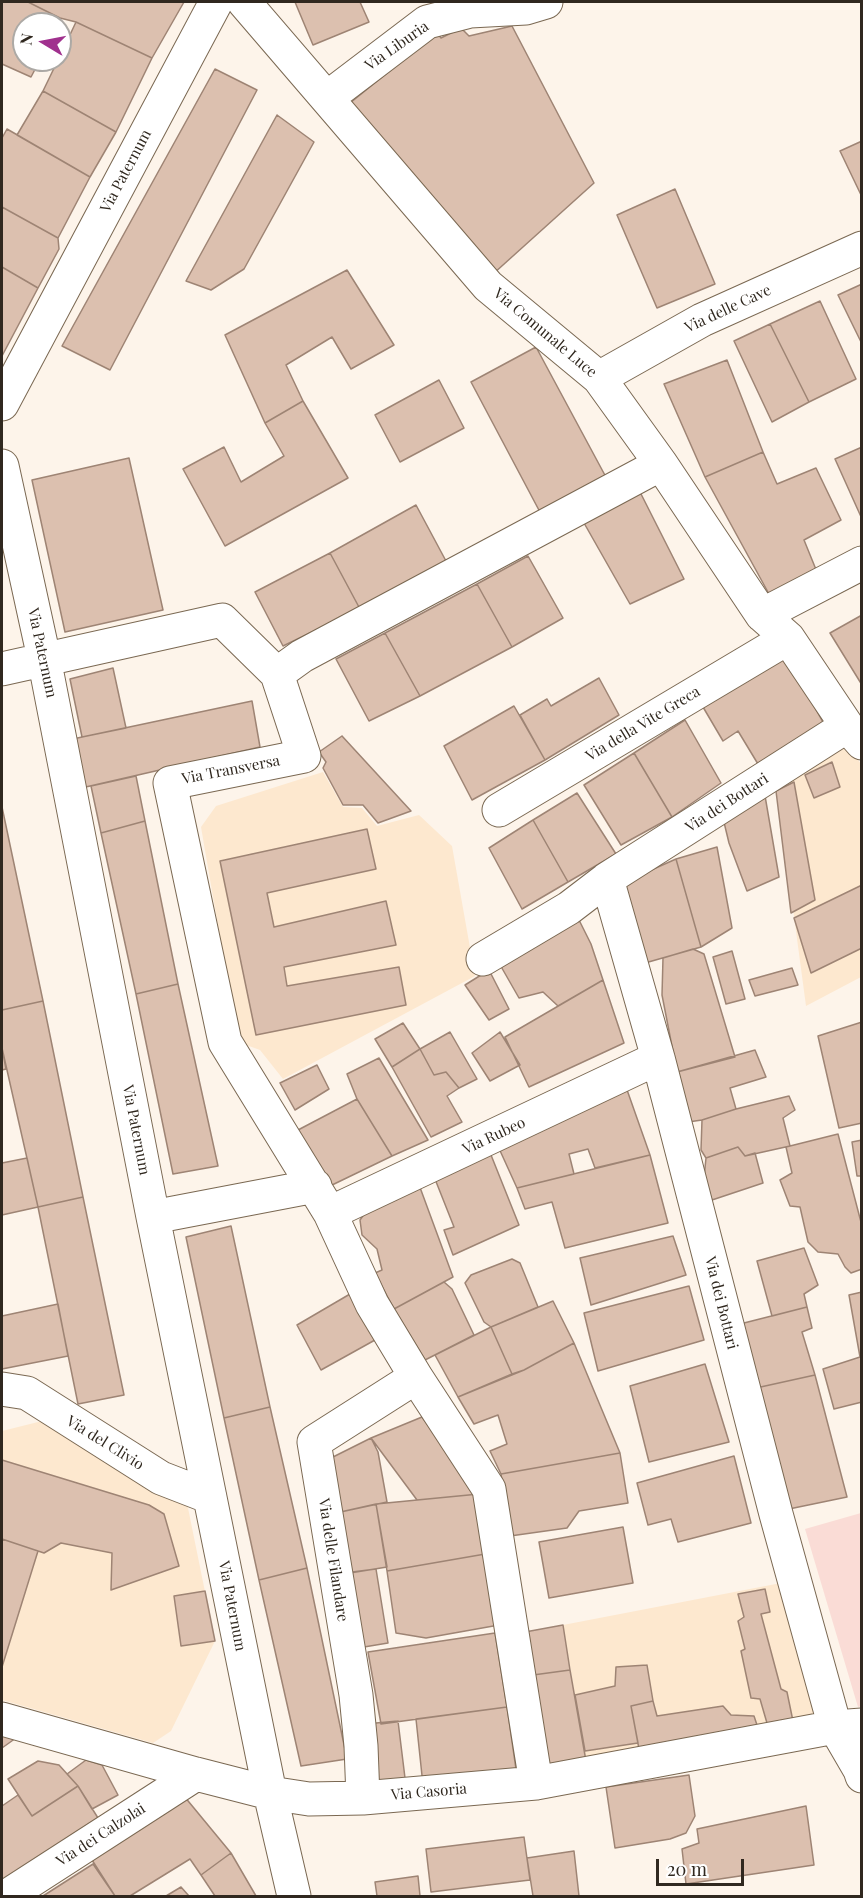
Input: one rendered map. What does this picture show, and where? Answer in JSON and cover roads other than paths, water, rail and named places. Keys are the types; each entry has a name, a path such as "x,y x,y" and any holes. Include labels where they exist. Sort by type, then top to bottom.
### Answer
{"street":[{"name":"Via Paternum","path":"2,404 216,2"},
{"name":"Via Comunale Luce","path":"244,2 488,286 599,378 661,464 762,615 788,638 854,735"},
{"name":"Via Liburia","path":"327,98 427,22 470,11 526,8 546,2"},
{"name":"Via delle Cave","path":"599,378 702,320 861,248"},
{"path":"289,665 661,464"},
{"name":"Via Paternum","path":"3,489 44,658 153,1217 270,1793 294,1896"},
{"path":"2,557 12,602 44,658 2,669"},
{"path":"762,615 861,563"},
{"name":"Via Transversa","path":"44,658 222,620 289,665 304,756 170,783 225,1042 322,1200"},
{"name":"Via della Vite Greca","path":"499,810 788,638"},
{"name":"Via dei Bottari","path":"483,959 569,908 607,879 854,735"},
{"name":"Via dei Bottari","path":"607,879 658,1059 770,1491 848,1726 861,1776"},
{"name":"Via Rubeo","path":"153,1217 322,1200 658,1059"},
{"path":"322,1200 372,1305 489,1489 536,1783"},
{"name":"Via delle Filandare","path":"363,1798 362,1746 356,1695 314,1442 416,1377"},
{"name":"Via del Clivio","path":"2,1389 27,1393 160,1478 210,1497"},
{"name":"Via Casoria","path":"2,1719 196,1774 270,1793 309,1799 363,1798 536,1783 848,1726"},
{"name":"Via dei Calzolai","path":"7,1896 196,1774"}]}
